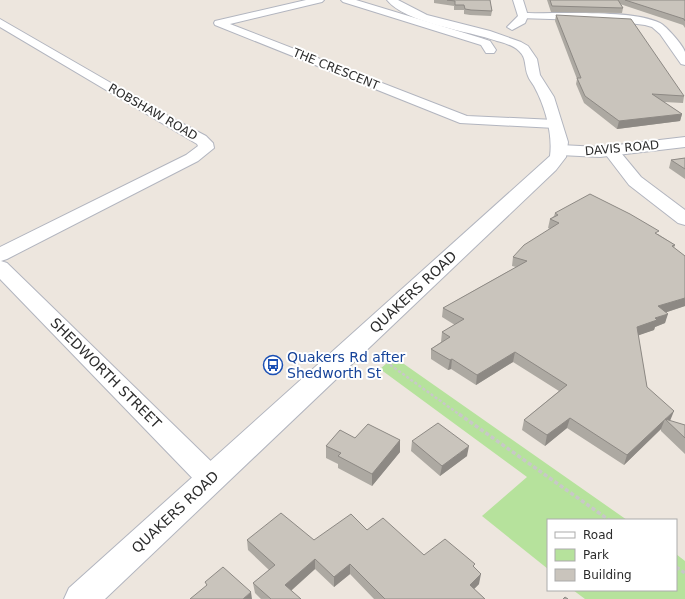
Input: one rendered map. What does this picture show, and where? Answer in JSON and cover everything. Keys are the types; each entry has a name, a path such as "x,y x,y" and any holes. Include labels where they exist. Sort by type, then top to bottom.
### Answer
{"street":[{"name":"THE CRESCENT","path":"319,0 219,23 465,120 555,124"},
{"path":"346,0 486,43 490,50"},
{"path":"392,0 409,10 428,17 508,36 517,35 516,30 523,16 518,0"},
{"path":"410,0 435,12 490,31 517,44 528,54 534,75 547,97 555,124 560,150"},
{"path":"523,16 626,19 646,22 659,28 685,61"},
{"name":"ROBSHAW ROAD","path":"0,22 158,116 201,139 205,143 206,148 192,158 0,255"},
{"path":"516,30 535,44 541,54 547,75 547,97"},
{"name":"DAVIS ROAD","path":"560,150 589,152 611,151 685,142"},
{"name":"QUAKERS ROAD","path":"81,599 550,166 558,157 560,150"},
{"path":"611,151 635,181 685,219"},
{"name":"SHEDWORTH STREET","path":"0,267 211,479"}],"path":[{"path":"382,359 609,519"}],"green space":[{"path":"394,357 626,519 547,519 547,568 482,516 527,477 380,369"},
{"path":"677,555 685,561 685,599 585,599 574,591 677,591"}],"building":[{"path":"447,0 490,0 492,11 465,9 464,5 455,5 455,1"},
{"path":"550,0 618,0 623,8 552,6"},
{"path":"625,0 685,0 685,21 684,19"},
{"path":"556,15 631,19 684,96 652,94 682,114 619,121 585,96 577,78 581,78"},
{"path":"685,158 685,169 671,160"},
{"path":"590,194 630,214 659,231 655,233 675,245 672,246 685,256 685,298 658,306 668,314 655,318 657,320 637,327 647,387 674,411 627,455 570,418 547,435 524,420 567,385 515,352 477,375 452,359 450,360 431,349 450,337 442,332 464,319 443,308 527,261 513,257 524,245 559,223 550,219 558,215 555,213"},
{"path":"665,419 685,425 685,438"},
{"path":"438,423 469,446 442,466 412,441"},
{"path":"368,424 400,440 372,474 338,456 341,453 326,446 340,430 355,438"},
{"path":"281,513 314,540 351,514 367,530 383,518 424,555 445,539 475,564 473,566 481,574 470,585 485,599 385,599 350,564 334,577 315,559 285,585 301,599 271,599 253,583 275,565 247,540"},
{"path":"223,567 251,592 243,599 190,599 207,585 205,582"}],"place":[{"name":"Quakers Rd after Shedworth St","path":"273,365"}]}
